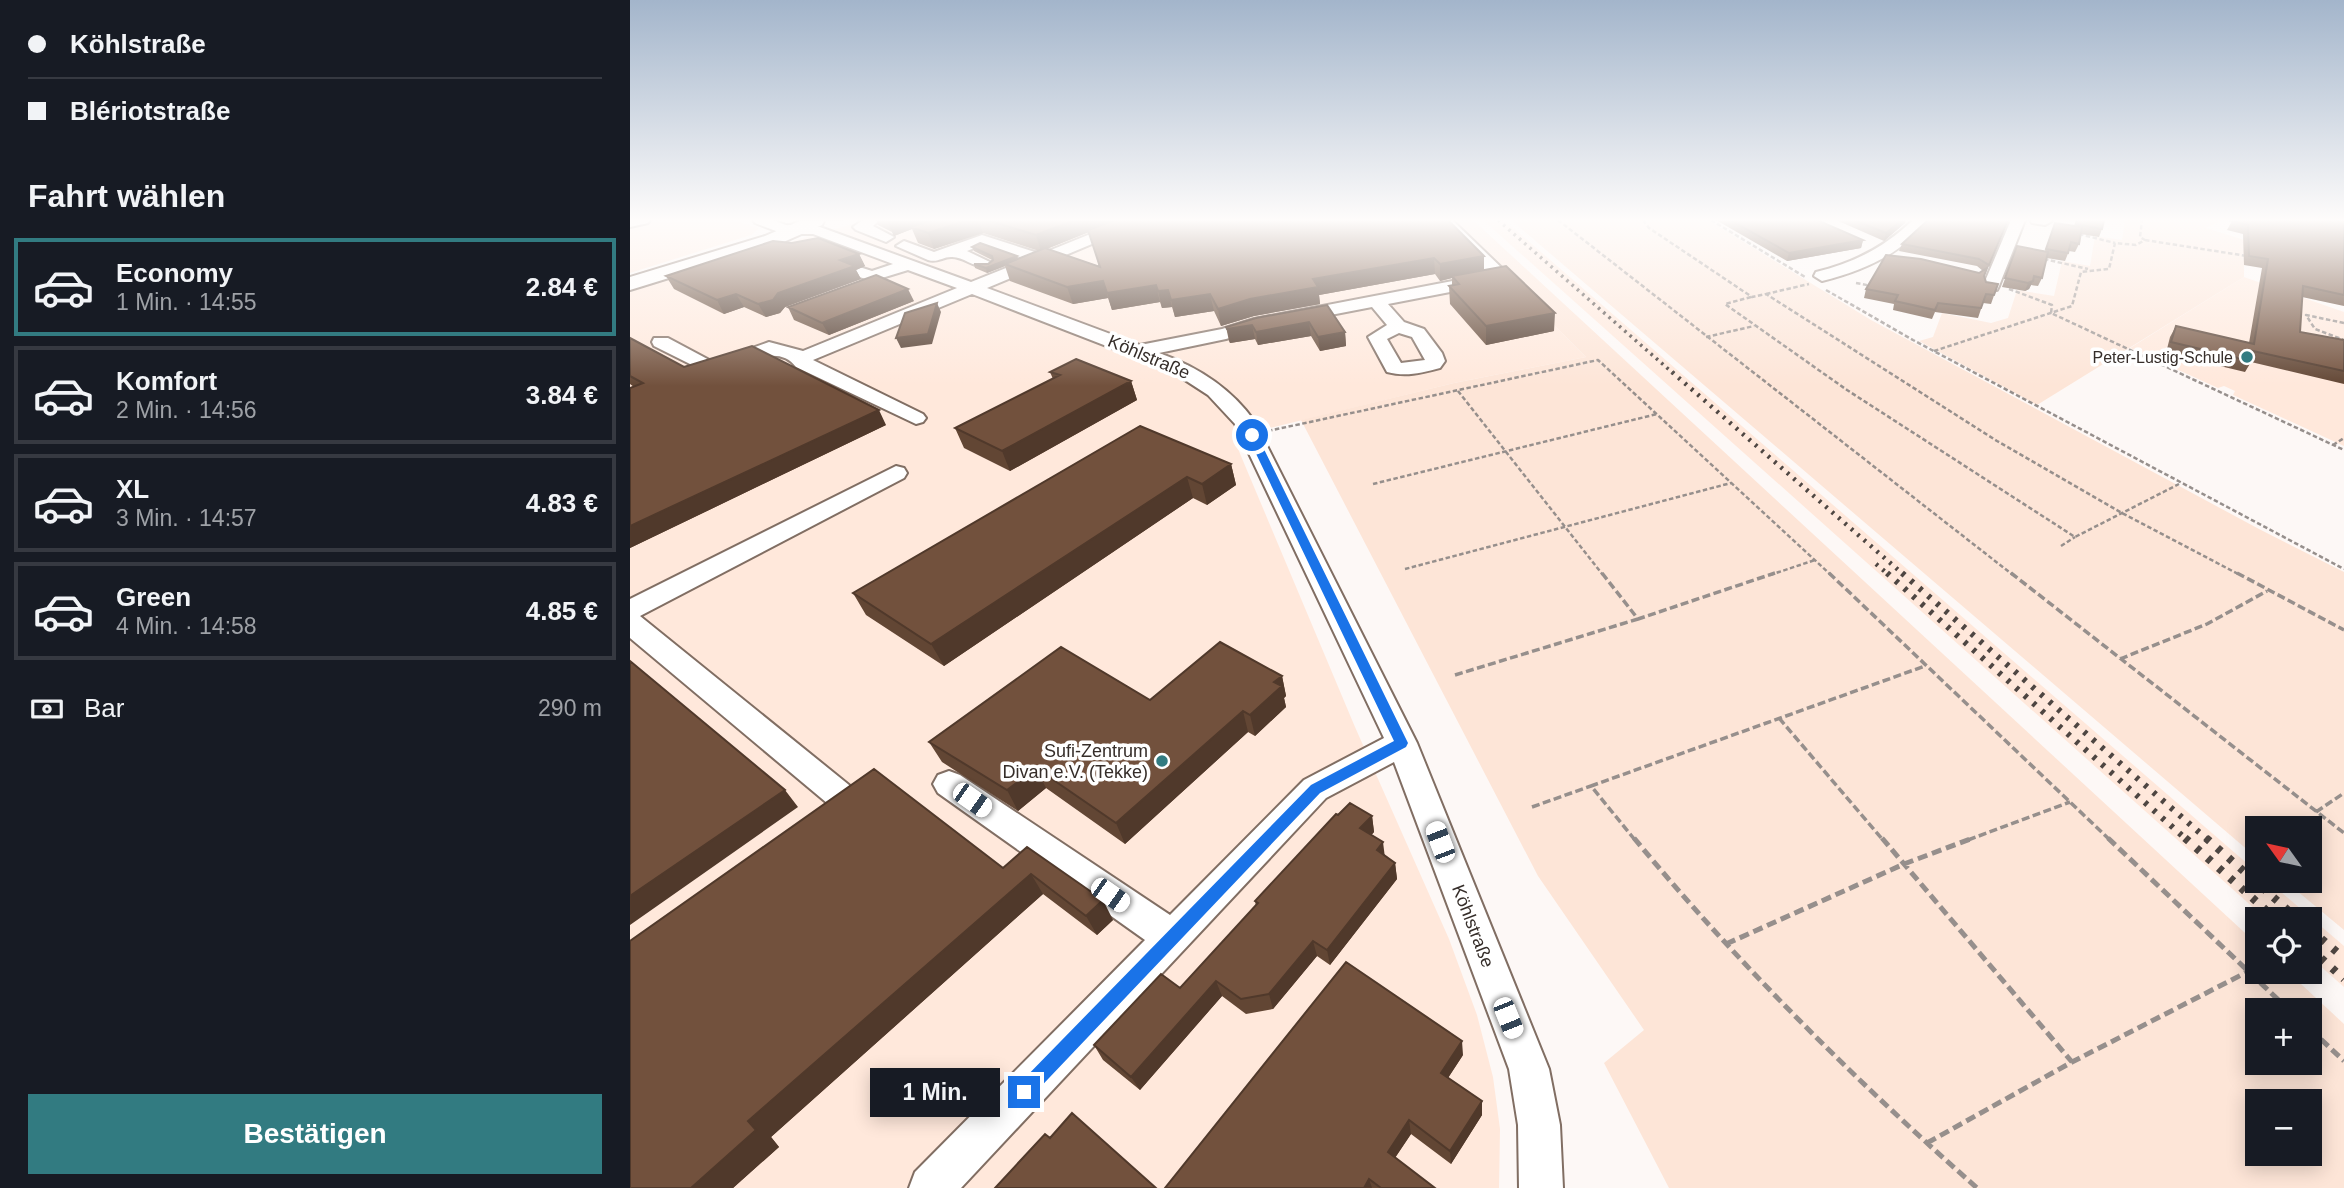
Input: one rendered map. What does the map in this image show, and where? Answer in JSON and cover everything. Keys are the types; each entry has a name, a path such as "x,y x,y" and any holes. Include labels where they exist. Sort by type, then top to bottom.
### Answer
{"main road":[{"path":"632,283 654,275"}],"street":[{"name":"Köhlstraße","path":"955,275 981,283 1185,370 1200,379 1238,412 1252,435 1402,743 1529,1069 1539,1125 1541,1188"},
{"path":"981,283 1000,275"},
{"path":"1017,279 1025,275"},
{"path":"1137,351 1226,334 1254,324 1501,277 1499,275"},
{"path":"1818,279 1831,275"},
{"path":"1992,286 1996,275"},
{"path":"661,342 712,369"},
{"path":"688,379 768,348 803,357"},
{"path":"630,610 896,473"},
{"path":"630,623 838,794"},
{"path":"931,1188 1315,789 1402,743"},
{"path":"949,784 1172,938"}],"lane":[{"path":"856,289 882,279 883,275"},
{"path":"916,418 800,360 981,283"},
{"path":"914,293 936,302"},
{"path":"1375,300 1398,326"}],"path":[{"path":"1628,275 2344,833"},
{"path":"1719,275 1752,297"},
{"path":"2080,275 2072,306 1934,351 2179,484 2344,569"},
{"path":"1874,286 1818,279 1725,304 1920,438 2075,537"},
{"path":"1992,286 2021,291 2052,305 2051,313"},
{"path":"1766,294 1997,441 2122,513 2344,630"},
{"path":"2051,313 2344,450"},
{"path":"2344,323 2306,315 2310,326 2344,340"},
{"path":"1706,337 1754,326"},
{"path":"2322,337 2328,334"},
{"path":"1252,435 1598,360 1815,559 2245,967"},
{"path":"1458,391 1638,619"},
{"path":"1373,484 1657,414"},
{"path":"2333,445 2344,438"},
{"path":"1405,569 1731,483"},
{"path":"2061,546 2179,484"},
{"path":"1455,675 1638,619 1815,559"},
{"path":"2120,659 2207,624 2268,591"},
{"path":"1532,807 1925,666"},
{"path":"1779,718 2071,1062"},
{"path":"1591,786 1656,867 1725,944 1849,1072 1977,1188"},
{"path":"2316,812 2344,793"},
{"path":"1725,944 1904,864 2070,802"},
{"path":"1927,1143 2071,1062 2245,973"},
{"path":"2262,984 2277,998"},
{"path":"2322,1040 2344,1061"}],"shaded area":[{"path":"681,275 1505,275 1586,357 1454,383 1233,437 1355,727 1449,939 1477,1015 1493,1077 1500,1129 1499,1188 630,1188 630,292"},
{"path":"1505,275 1533,275 2245,933 2245,984 2301,984 2316,998 2245,998 2245,1075 2322,1075 2322,1004 2344,1024 2344,1188 1669,1188 1604,1063 1644,1030 1538,876 1301,420 1454,383 1586,357"},
{"path":"1545,275 1568,275 2245,862 2245,893 2282,893 2298,907 2253,907"},
{"path":"1576,275 1798,275 1871,320 2344,572 2344,930 2322,912 2322,907 2316,907 2300,893 2322,893 2322,816 2245,816 2245,848"},
{"path":"2059,275 2244,275 2037,405 1919,341 1933,337 1942,313 1991,323 2008,318 2017,290 2054,296"},
{"name":"Peter-Lustig-Schule","path":"2244,277 2344,312 2344,446 2233,395 2235,391 2224,386 2218,388 2130,348"},
{"path":"2322,927 2344,946 2344,987 2322,968"}],"building":[{"path":"828,275 778,293 773,300 758,304 736,294 717,300 666,276"},
{"path":"875,275 908,289 822,323 788,307"},
{"path":"1036,275 1334,275 1313,279 1318,287 1250,299 1218,309 1210,294 1171,300 1168,290 1158,291 1156,285 1107,293 1103,281 1067,287"},
{"path":"1516,275 1555,313 1486,326 1449,286 1459,284 1452,276"},
{"path":"1874,275 1984,275 1986,282 1998,284 1994,295 1986,294 1981,308 1938,303 1935,310 1895,301 1898,295 1866,289"},
{"path":"2006,275 2043,275 2042,278 2034,276 2033,281 2028,283 2005,278"},
{"path":"2265,275 2344,275 2344,295 2303,286 2300,332 2344,340 2344,371 2253,351 2251,361 2171,342 2176,326 2254,344"},
{"path":"937,303 928,334 896,338 905,313"},
{"path":"1327,305 1345,332 1318,337 1309,322 1256,332 1252,325 1226,327 1256,318"},
{"path":"630,338 684,367 752,346 879,410 630,526 630,388 643,383 630,376"},
{"path":"1076,359 1131,381 1002,451 955,428 1060,375 1050,372"},
{"path":"1140,426 1231,464 1202,484 1187,477 931,644 853,593"},
{"path":"1220,642 1282,676 1274,682 1282,686 1250,715 1243,711 1116,823 1036,768 1007,790 929,742 1061,647 1150,700"},
{"path":"630,661 785,790 630,896"},
{"path":"874,769 1003,868 1027,847 1103,900 1086,916 1031,874 748,1121 756,1130 691,1188 630,1188 630,941"},
{"path":"1350,803 1372,816 1360,828 1383,842 1377,850 1395,863 1327,950 1313,941 1269,994 1241,999 1216,981 1131,1077 1094,1045 1161,974 1180,988 1258,903 1255,901 1336,814"},
{"path":"1346,962 1462,1041 1441,1073 1482,1101 1450,1151 1409,1120 1388,1152 1435,1188 1381,1188 1369,1179 1364,1188 1165,1188"},
{"path":"1072,1113 1156,1188 995,1188 1045,1134 1050,1138"}],"railway":[{"path":"1561,275 1674,374"},
{"path":"1672,372 1904,575"},
{"path":"1876,564 1889,575"},
{"path":"1887,573 2187,840"},
{"path":"1902,573 2208,840"},
{"path":"2185,838 2263,907"},
{"path":"2206,838 2284,907"},
{"path":"2322,939 2344,958"},
{"path":"2322,959 2344,979"}],"place":[{"name":"Peter-Lustig-Schule","path":"2247,357"},
{"name":"Sufi-Zentrum Divan e.V. (Tekke)","path":"1162,761"}],"route":[{"path":"1024,1092 1315,789 1402,743 1252,435"}]}
